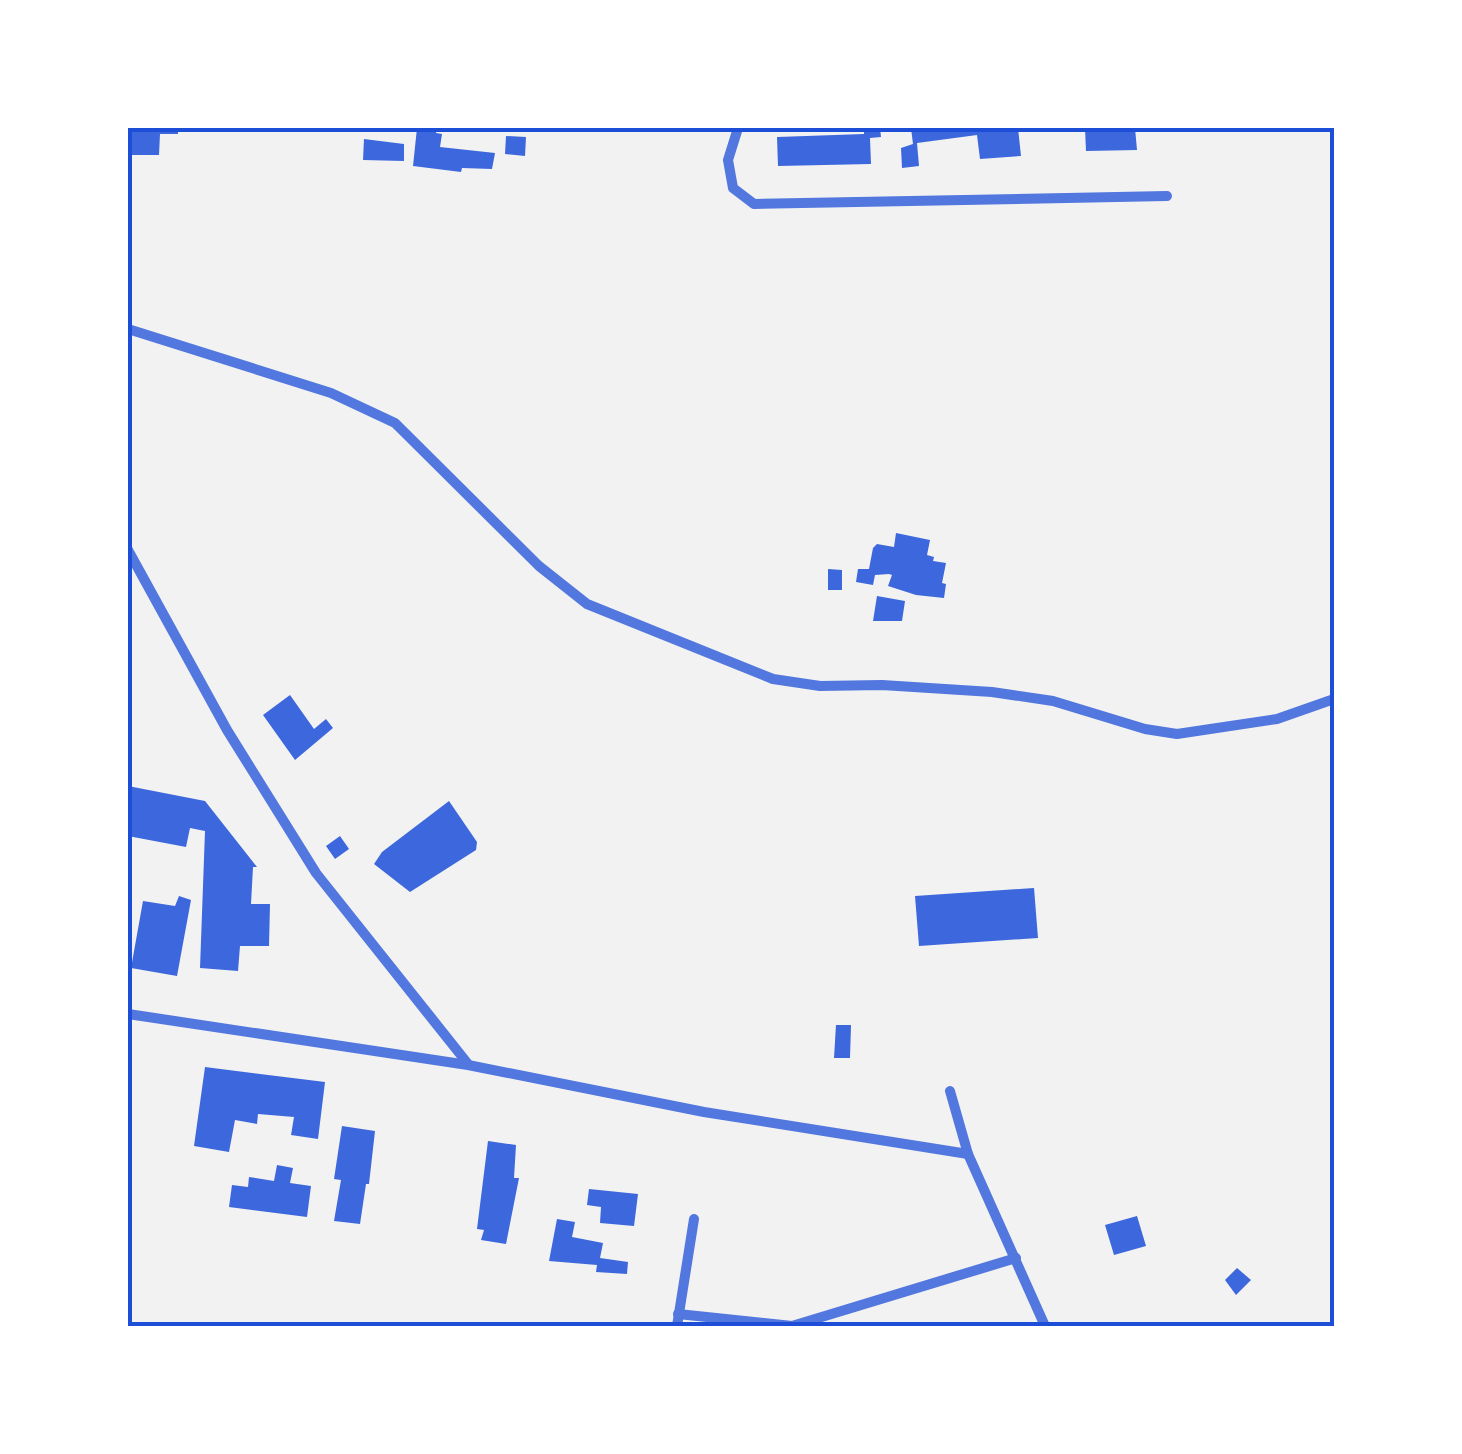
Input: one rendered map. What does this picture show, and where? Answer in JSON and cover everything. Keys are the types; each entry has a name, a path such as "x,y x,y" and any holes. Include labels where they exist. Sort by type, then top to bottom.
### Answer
{"street":[{"path":"738,128 728,160 734,188 754,204 1167,196"},
{"path":"128,330 331,393 394,423 539,566 587,604 773,679 820,686 882,685 992,692 1053,701 1145,729 1176,734 1277,719 1334,698"},
{"path":"128,550 227,730 316,874 468,1065"},
{"path":"128,1014 468,1065 704,1112 968,1154"},
{"path":"950,1091 968,1154 1045,1326"},
{"path":"677,1326 694,1219"},
{"path":"678,1314 792,1326 1016,1258"}],"building":[{"path":"128,128 178,128 178,134 160,134 159,155 128,155"},
{"path":"417,128 437,128 436,133 442,134 440,147 495,153 492,169 462,168 461,172 413,166"},
{"path":"864,128 880,128 881,137 870,138 871,164 778,166 777,137 864,134"},
{"path":"911,128 1018,128 1021,156 980,159 977,135 917,143 919,166 902,168 901,148 913,144"},
{"path":"1085,128 1135,128 1137,150 1086,151"},
{"path":"506,136 526,137 525,156 505,154"},
{"path":"364,139 404,144 404,161 363,160"},
{"path":"896,533 930,540 927,555 934,557 933,561 946,563 944,598 888,586 892,575 889,574 875,575 873,585 856,582 858,569 869,569 873,548 877,544 894,547"},
{"path":"828,569 842,570 842,590 828,590"},
{"path":"877,596 905,601 902,621 873,621"},
{"path":"290,695 314,729 326,719 333,728 295,760 263,715"},
{"path":"128,786 205,801 257,867 253,867 251,904 270,904 269,946 240,946 238,971 200,968 205,831 190,828 186,847 128,836"},
{"path":"449,801 477,842 476,850 410,892 374,864 382,852"},
{"path":"340,836 349,849 335,859 326,846"},
{"path":"1034,888 1038,938 919,946 915,896"},
{"path":"179,896 191,900 177,976 131,968 143,901 175,906"},
{"path":"836,1025 851,1025 850,1058 834,1058"},
{"path":"205,1067 325,1082 318,1139 291,1135 294,1117 258,1114 257,1124 235,1120 229,1152 194,1146"},
{"path":"342,1126 375,1131 360,1224 334,1221 341,1180 334,1179"},
{"path":"488,1141 516,1145 514,1178 519,1178 506,1244 481,1240 484,1230 477,1229"},
{"path":"277,1165 293,1168 290,1183 311,1186 307,1217 229,1207 232,1185 248,1187 249,1177 274,1181"},
{"path":"589,1189 638,1194 634,1226 600,1223 601,1207 587,1205"},
{"path":"1137,1216 1146,1246 1114,1255 1105,1225"},
{"path":"557,1219 575,1222 572,1237 603,1243 600,1258 628,1262 627,1274 596,1272 597,1265 549,1261"},
{"path":"1237,1268 1251,1280 1236,1295 1225,1280"}]}
